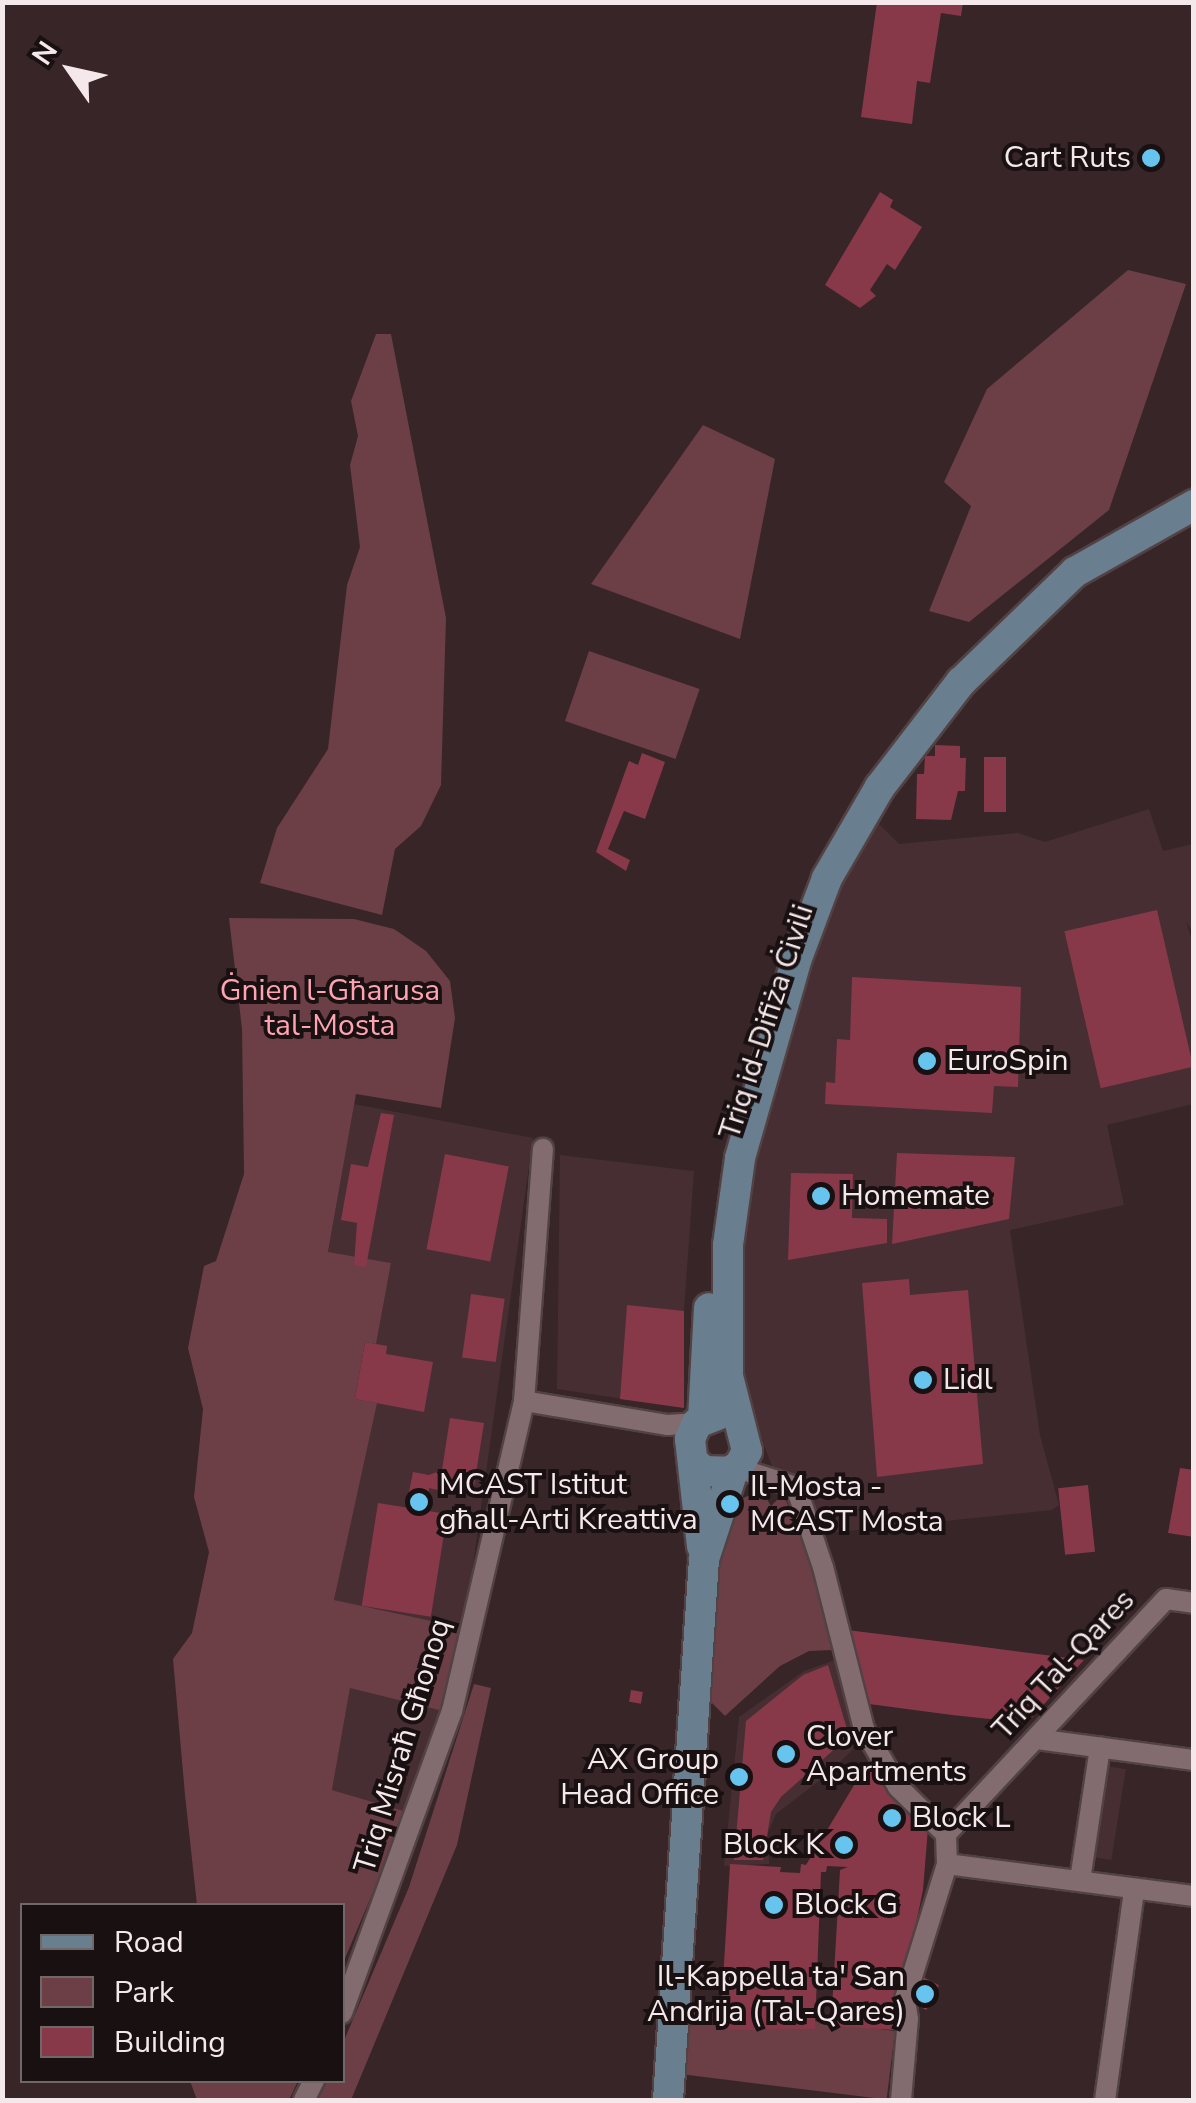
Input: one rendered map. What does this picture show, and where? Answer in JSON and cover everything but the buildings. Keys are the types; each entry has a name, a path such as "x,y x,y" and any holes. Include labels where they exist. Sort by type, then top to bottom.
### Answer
{"main road":[{"name":"Triq id-Difiża Ċivili","path":"668,2100 704,1559 691,1436 725,1154 758,1028 816,872 899,743 952,676 1064,565 1194,488"},
{"name":"Triq id-Difiża Ċivili","path":"704,1559 739,1453 728,1376 728,1245 740,1158 796,958 827,878 880,787 961,682 1075,572 1194,505"},
{"path":"715,1415 739,1453 716,1474 691,1436 715,1415"}],"street":[{"name":"Triq Misraħ Għonoq","path":"345,2004 452,1712 524,1401 543,1149"},
{"path":"524,1401 691,1436"},
{"path":"739,1453 792,1485 823,1567 864,1729 898,1787 946,1834 947,1864 905,1999 908,2019 901,2100"},
{"name":"Triq Tal-Qares","path":"946,1834 1166,1599 1194,1603"},
{"path":"1036,1739 1194,1760"},
{"path":"1080,1880 1100,1748"},
{"path":"947,1864 1194,1896"},
{"path":"1104,2100 1134,1890"}],"shaded area":[{"path":"1149,809 1163,851 1193,844 1193,932 1186,922 1194,946 1193,1104 1107,1125 1124,1205 1010,1230 1040,1435 1059,1505 1052,1510 799,1536 742,1388 737,1286 749,1135 826,903 871,816 899,844 1018,833 1045,842"},
{"name":"MCAST Istitut għall-Arti Kreattiva","path":"354,1104 533,1138 462,1643 407,1812 332,1790 350,1687 334,1600 376,1403 355,1399 365,1342 375,1344 391,1263 328,1253"},
{"path":"560,1155 694,1171 684,1311 684,1408 557,1389"},
{"name":"Clover Apartments","path":"838,1659 865,1737 828,1774 776,1814 768,1833 769,1864 724,1866 739,1717 804,1671"},
{"path":"1106,1766 1126,1769 1111,1860 1092,1857"}],"green space":[{"path":"1128,270 1186,284 1109,510 969,622 929,611 971,506 944,482 987,389"},
{"path":"376,334 391,334 446,618 441,785 421,826 395,849 382,915 260,883 277,828 328,749 347,585 360,547 350,465 358,436 351,401"},
{"path":"703,425 775,459 740,639 591,584"},
{"path":"589,651 700,689 676,759 565,721"},
{"name":"Ġnien l-Għarusa tal-Mosta","path":"229,918 354,919 394,929 426,951 450,981 455,1018 441,1108 356,1094 328,1252 391,1263 376,1344 365,1342 355,1399 377,1403 334,1600 464,1628 443,1711 350,1688 332,1790 407,1812 345,1958 345,1903 197,1903 173,1659 192,1633 209,1552 194,1497 203,1409 188,1348 204,1266 216,1261 244,1174 242,1029"},
{"path":"764,1494 771,1506 781,1496 786,1501 817,1572 833,1650 809,1651 780,1666 725,1716 710,1701 719,1542 743,1498"},
{"path":"474,1684 491,1688 457,1845 351,2100 318,2100 326,2083 345,2083 345,2038 409,1887"},
{"path":"693,2006 895,2031 887,2099 684,2075"},
{"path":"191,2083 297,2083 289,2100 197,2100"}],"place":[{"name":"Cart Ruts","path":"1151,158"},
{"name":"EuroSpin","path":"927,1061"},
{"name":"Homemate","path":"821,1196"},
{"name":"Lidl","path":"923,1380"},
{"name":"MCAST Istitut għall-Arti Kreattiva","path":"419,1502"},
{"name":"Il-Mosta - MCAST Mosta","path":"730,1504"},
{"name":"Clover Apartments","path":"786,1754"},
{"name":"AX Group Head Office","path":"739,1777"},
{"name":"Block L","path":"892,1818"},
{"name":"Block K","path":"844,1845"},
{"name":"Block G","path":"774,1905"},
{"name":"Il-Kappella ta' San Andrija (Tal-Qares)","path":"925,1994"}]}
